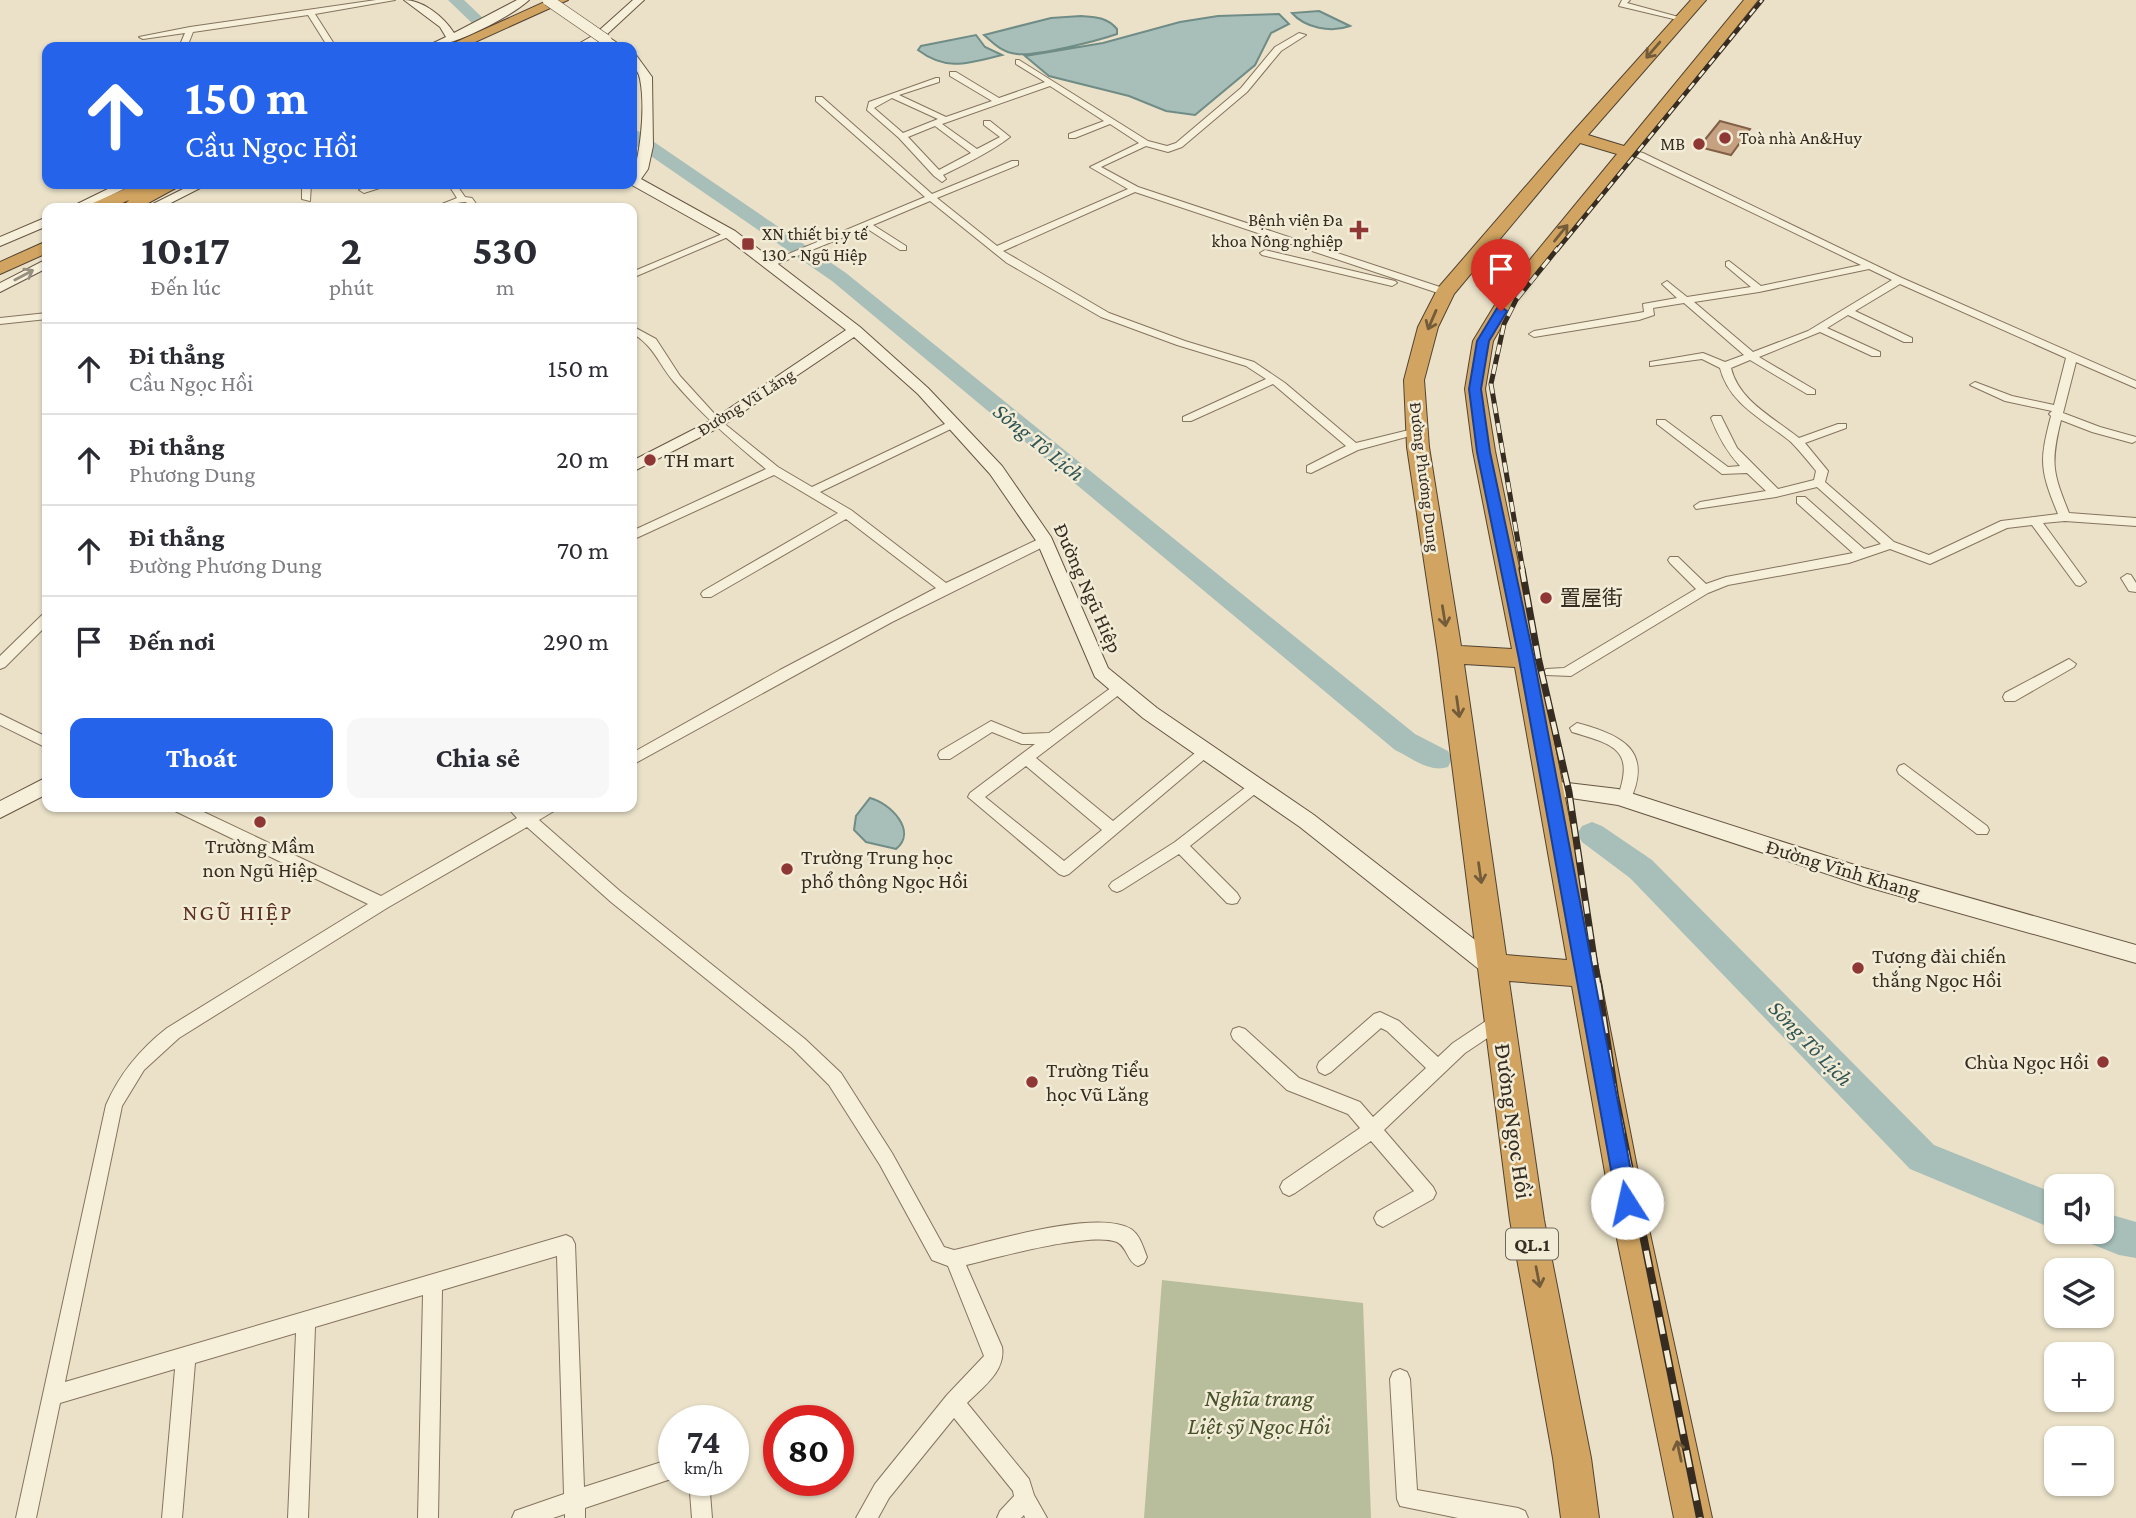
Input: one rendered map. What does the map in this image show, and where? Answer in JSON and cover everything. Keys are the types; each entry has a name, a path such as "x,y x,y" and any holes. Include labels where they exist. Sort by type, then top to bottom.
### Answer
{"highway":[{"path":"451,41 561,0"},
{"path":"486,42 582,0"},
{"name":"Đường Phương Dung","path":"1471,806 1417,431 1414,380 1428,327 1445,292 1577,137 1699,0"},
{"path":"1693,1518 1632,1229 1526,659 1483,452 1475,389 1483,341 1508,299 1627,152 1715,27 1751,0"},
{"path":"1682,19 1715,27"},
{"path":"1577,137 1627,152"},
{"path":"108,203 138,189"},
{"path":"145,203 171,197"},
{"path":"0,255 42,234"},
{"path":"0,269 42,248"},
{"path":"1450,654 1526,659"},
{"name":"Đường Ngọc Hồi","path":"1471,806 1527,1220 1573,1458 1580,1518"},
{"path":"1493,967 1585,974"}],"street":[{"path":"143,37 391,0"},
{"path":"409,0 444,25 451,41 524,0"},
{"path":"548,0 609,42"},
{"path":"588,42 598,37 639,0"},
{"path":"1626,0 1622,4 1682,19"},
{"path":"311,13 329,42"},
{"path":"185,42 190,29"},
{"path":"1019,62 1145,142 1168,149 1180,145 1244,90 1278,49 1302,35"},
{"path":"637,64 646,77 646,154 642,169 637,175"},
{"path":"953,74 998,101"},
{"path":"936,80 892,95 872,104 870,108 902,136 953,189"},
{"path":"902,136 1050,83"},
{"path":"892,95 940,121 976,153"},
{"path":"819,99 996,250 1105,315 1181,344 1250,364 1354,447"},
{"path":"1072,136 1111,121"},
{"path":"937,174 970,159 1006,137 987,123"},
{"path":"1145,142 1094,167 1135,189 1445,292"},
{"path":"1627,152 1899,280 2136,385"},
{"path":"773,262 1015,163"},
{"name":"Đường Ngũ Hiệp","path":"637,182 730,234 773,262 923,391 996,470 1045,541 1101,672 1206,752 1393,887 1493,967"},
{"path":"86,203 117,189"},
{"path":"171,197 190,189"},
{"path":"306,189 307,199"},
{"path":"455,189 462,199"},
{"path":"996,250 1135,189"},
{"path":"450,203 462,199 471,203"},
{"path":"0,242 42,223"},
{"path":"866,224 903,248"},
{"path":"637,273 730,234"},
{"path":"1265,253 1392,283 1414,281"},
{"path":"1729,264 1759,289"},
{"path":"0,288 42,266"},
{"path":"1534,334 1639,317 1650,313 1647,306 1759,289 1872,266"},
{"path":"1654,364 1703,356 1725,366 1819,328 1899,280"},
{"path":"1667,284 1751,356 1811,392"},
{"path":"1847,312 1908,340"},
{"path":"0,321 42,317"},
{"path":"1819,328 1876,354"},
{"name":"Đường Vũ Lăng","path":"637,464 717,423 855,330"},
{"path":"637,334 652,341 676,378 717,423 774,470 847,513 944,588"},
{"path":"2065,517 2049,478 2048,449 2072,357"},
{"path":"1725,366 1726,379 1755,410 1798,442 1822,471 1819,482"},
{"path":"1187,419 1273,380"},
{"path":"1975,385 2009,399 2056,412 2096,430 2132,439"},
{"path":"1717,418 1721,432 1747,468 1776,493"},
{"path":"1661,422 1726,471 1747,468"},
{"path":"813,491 953,424"},
{"path":"1798,442 1842,426"},
{"path":"1311,468 1354,447 1417,431"},
{"path":"637,534 774,470"},
{"path":"1700,506 1776,493 1819,482"},
{"path":"1819,482 1890,545 1930,560 2005,524 2065,517 2136,522"},
{"path":"1801,500 1861,553"},
{"path":"707,594 847,513"},
{"path":"2035,521 2080,582"},
{"path":"637,757 790,669 944,588 1045,541"},
{"path":"1550,673 1566,673 1704,590 1726,581 1849,559 1890,545"},
{"path":"1674,560 1704,590"},
{"path":"0,664 42,623"},
{"path":"2010,697 2069,664"},
{"path":"1119,687 975,797 1064,870 1206,752"},
{"path":"0,719 42,740"},
{"path":"946,755 991,726 1022,739 1052,738"},
{"path":"1577,728 1599,733 1625,751 1633,770 1624,799"},
{"path":"1026,758 1113,830"},
{"path":"1904,770 1982,830"},
{"path":"1117,886 1180,846 1255,786"},
{"path":"0,810 42,788"},
{"name":"Đường Vĩnh Khang","path":"1550,789 1624,799 1864,877 2136,954"},
{"path":"191,812 382,903"},
{"path":"521,812 616,897 799,1044 835,1079 886,1159 938,1254 954,1259 1077,1232 1109,1231 1123,1234 1133,1245 1138,1257"},
{"path":"26,1518 114,1105 130,1073 173,1033 382,903 540,812"},
{"path":"1180,846 1232,898"},
{"path":"1325,1067 1380,1019 1393,1026 1438,1068"},
{"path":"1289,1187 1374,1128 1459,1048 1501,1020"},
{"path":"1239,1034 1293,1084 1354,1108 1374,1128 1427,1193 1383,1218"},
{"path":"51,1396 566,1244 575,1509"},
{"path":"866,1518 882,1491 954,1402 989,1367 994,1357 954,1259"},
{"path":"428,1518 433,1283"},
{"path":"298,1518 306,1320"},
{"path":"172,1518 186,1355"},
{"path":"1400,1379 1407,1499 1518,1518"},
{"path":"954,1402 1022,1486 1025,1499 1037,1518"},
{"path":"522,1518 575,1509 658,1475"},
{"path":"700,1496 702,1518"},
{"path":"1007,1518 1025,1499"}],"green space":[{"name":"Nghĩa trang Liệt sỹ Ngọc Hồi","path":"1162,1280 1363,1303 1371,1518 1144,1518"}],"water":[{"path":"1319,11 1350,26 1319,28 1311,26 1292,13"},
{"path":"1279,14 1289,24 1271,33 1255,65 1195,115 1166,111 1129,96 1049,76 1025,56 1103,43 1180,22 1218,16"},
{"path":"1081,16 1105,20 1117,29 1117,34 1026,54 1007,52 984,35 1051,18"},
{"path":"976,35 985,47 1002,55 958,64 939,61 918,50 921,46"},
{"path":"870,798 886,806 903,826 902,842 896,849 866,842 854,830 856,816"}],"building":[{"name":"Toà nhà An&Huy","path":"1720,121 1750,129 1731,155 1699,147"}],"waterway":[{"name":"Sông Tô Lịch","path":"455,0 478,21"},
{"name":"Sông Tô Lịch","path":"637,138 839,277 1405,742 1438,759"},
{"name":"Sông Tô Lịch","path":"1592,834 1641,869 1922,1157 2044,1207"},
{"name":"Sông Tô Lịch","path":"2114,1235 2136,1240"}],"railway":[{"path":"1557,250 1762,0"},
{"path":"1523,571 1491,384 1504,324 1516,300 1558,248"},
{"path":"1522,569 1538,657 1569,792 1598,985"},
{"path":"1598,983 1615,1096 1700,1518"}],"place":[{"name":"Toà nhà An&Huy","path":"1725,138"},
{"name":"MB","path":"1699,144"},
{"name":"Bệnh viện Đa khoa Nông nghiệp","path":"1359,230"},
{"name":"XN thiết bị y tế 130 - Ngũ Hiệp","path":"748,244"},
{"name":"TH mart","path":"650,460"},
{"name":"置屋街","path":"1546,598"},
{"name":"Trường Mầm non Ngũ Hiệp","path":"260,822"},
{"name":"Trường Trung học phổ thông Ngọc Hồi","path":"787,869"},
{"name":"Tượng đài chiến thắng Ngọc Hồi","path":"1858,968"},
{"name":"Chùa Ngọc Hồi","path":"2103,1062"},
{"name":"Trường Tiểu học Vũ Lăng","path":"1032,1082"}],"district":[{"name":"NGŨ HIỆP","path":"238,912"}],"route":[{"path":"1501,311 1483,341 1475,389 1483,452 1526,659 1627,1203"}]}
